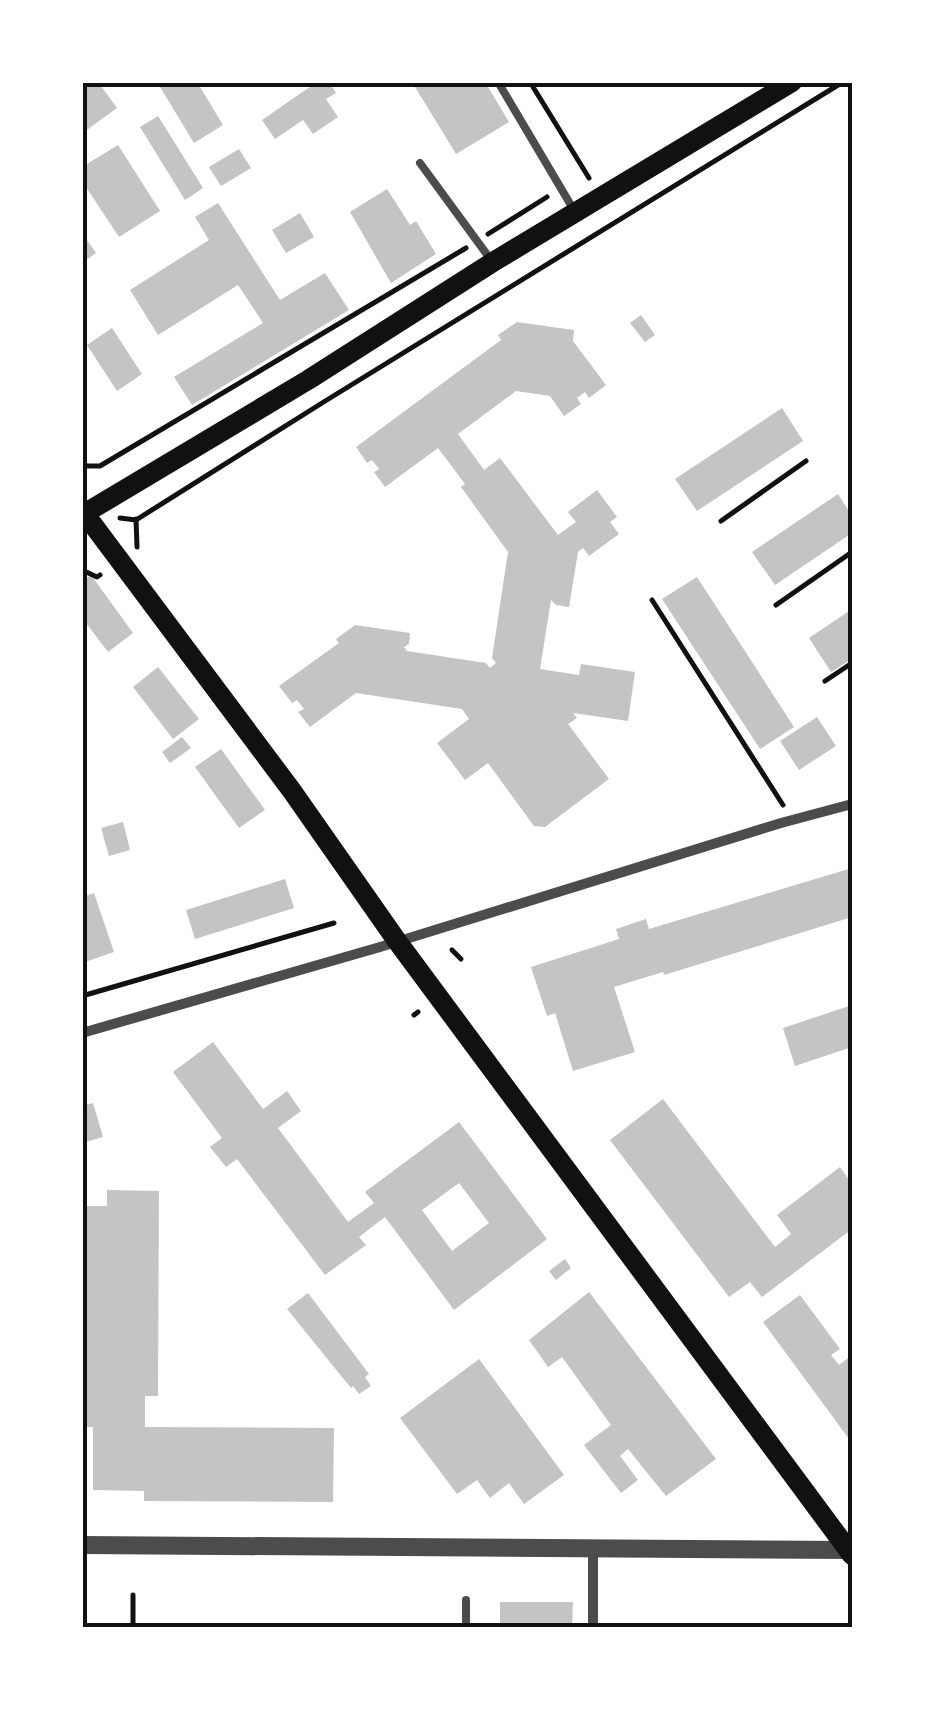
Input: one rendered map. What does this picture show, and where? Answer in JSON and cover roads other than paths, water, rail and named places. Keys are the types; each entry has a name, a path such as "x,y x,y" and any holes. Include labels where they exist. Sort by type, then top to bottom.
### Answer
{"main road":[{"path":"792,82 84,513 851,1552"}],"street":[{"path":"82,1033 852,804"},
{"path":"82,1544 851,1552"},
{"path":"593,1548 594,1628"}],"lane":[{"path":"498,82 576,212"},
{"path":"420,163 493,262"},
{"path":"466,1600 466,1628"}]}
